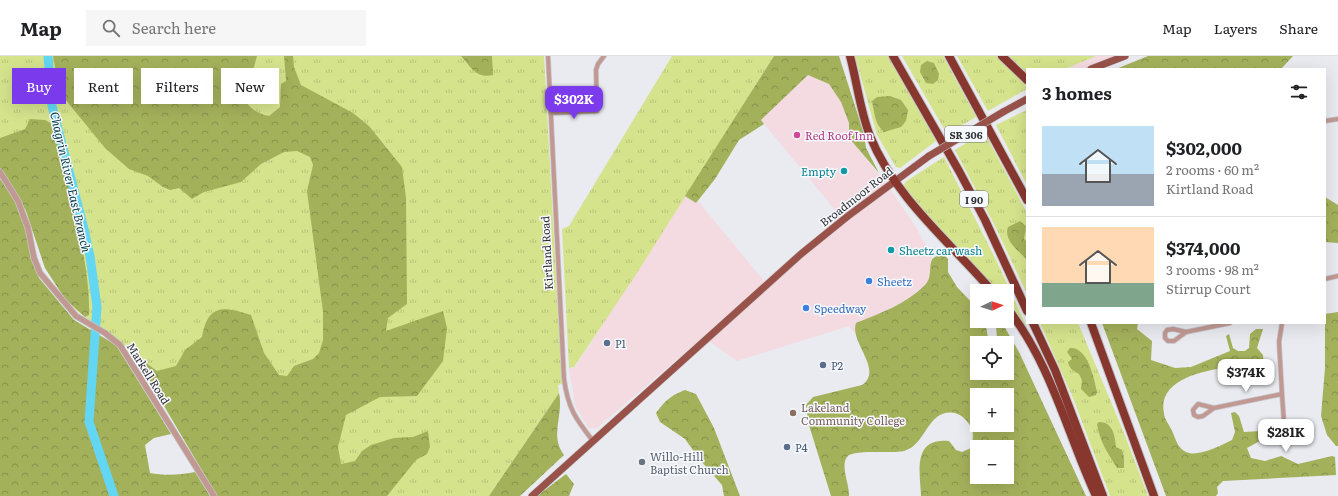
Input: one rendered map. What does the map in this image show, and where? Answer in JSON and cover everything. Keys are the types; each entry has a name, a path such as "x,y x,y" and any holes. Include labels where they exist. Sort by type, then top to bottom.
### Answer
{"highway":[{"path":"850,56 870,135 881,159 918,211 986,284"},
{"name":"I 90","path":"893,56 959,171 985,220 1026,309"},
{"path":"949,56 1026,198"},
{"path":"1002,56 1026,79"},
{"path":"1014,318 1044,368 1096,496"},
{"path":"1033,324 1065,397 1103,496"},
{"path":"1085,324 1132,431"},
{"path":"1091,324 1132,431 1154,496"}],"main road":[{"path":"1094,68 1125,56"},
{"name":"Broadmoor Road","path":"593,441 806,250 928,156 1026,100"},
{"name":"SR 306","path":"532,496 593,441"}],"street":[{"name":"Kirtland Road","path":"548,56 564,379 570,407 577,420 593,441"},
{"path":"551,113 596,112 596,70 598,64 604,56"},
{"path":"1326,121 1338,119"},
{"name":"Markell Road","path":"0,172 18,201 28,228 34,258 40,273 76,316 105,333 120,345 214,496"},
{"path":"1326,279 1338,276"},
{"path":"1186,332 1167,330 1165,333 1165,338 1172,342 1186,332 1207,325 1218,324"},
{"path":"1280,324 1279,342 1284,423 1292,438 1286,445 1281,444 1278,438 1284,423"},
{"path":"1214,408 1201,418 1196,416 1193,412 1194,406 1198,404 1214,408 1282,394"}],"shaded area":[{"path":"1033,56 1123,56 1088,68 1035,68"},
{"path":"808,75 829,84 841,102 849,123 849,138 886,183 915,226 933,257 930,261 930,277 926,284 907,300 855,327 855,332 853,332 849,326 737,361 703,337 597,428 588,428 575,405 569,368 575,367 685,196 696,203 698,201 764,281 840,216 761,120"}],"green space":[{"path":"0,56 544,56 562,384 558,385 559,393 489,496 234,496 165,377 76,310 45,268 26,211 8,179 0,169"},
{"path":"53,56 257,56 254,68 221,68 221,104 248,104 258,113 269,116 280,107 281,84 286,81 284,56 293,56 294,67 301,85 353,113 369,126 402,167 406,198 407,304 388,318 386,331 443,311 447,328 443,361 417,396 380,397 346,415 338,447 341,464 355,461 362,451 371,445 394,438 413,437 428,431 430,447 427,454 416,460 387,496 217,496 157,394 136,355 157,371 176,366 185,350 202,337 208,318 218,310 225,309 251,315 264,353 279,375 287,376 294,366 313,359 319,353 323,340 323,312 307,191 313,165 310,157 297,151 284,152 261,164 241,182 204,192 192,199 179,188 170,190 163,187 148,176 129,169 105,148 66,100 66,68 55,68"},
{"path":"461,56 492,56 493,75 487,76 478,74"},
{"path":"672,56 774,56 637,273 574,367 569,368 562,229 569,226"},
{"path":"774,56 839,56 864,134 866,148 879,173 849,138 849,123 841,102 829,84 808,75 761,120 764,124 739,140 715,179 696,203 685,196"},
{"path":"855,56 888,56 936,141 900,168 896,167 877,135"},
{"path":"902,56 943,56 976,117 947,134"},
{"path":"957,56 996,56 1026,85 1026,90 988,111"},
{"path":"1009,56 1096,56 1067,68 1026,68 1026,72"},
{"path":"1148,56 1293,56 1282,68 1118,68"},
{"path":"927,61 934,63 939,74 938,80 933,84 926,83 920,72 921,65"},
{"path":"890,96 901,100 908,110 906,121 901,127 884,132 877,122 872,101 877,97"},
{"path":"1026,110 1026,183 996,125"},
{"path":"30,119 45,120 51,123 64,159 84,256 89,303 89,315 85,317 65,299 45,268 26,211 8,179 0,169 0,138 25,129"},
{"path":"984,132 1026,211 1026,292 995,226 955,150"},
{"path":"944,157 1007,284 989,284 921,211 904,187 905,182"},
{"path":"0,179 12,195 26,229 30,252 39,278 74,320 116,345 171,434 154,438 145,445 150,473 172,475 195,472 210,496 0,496"},
{"path":"1326,198 1338,205 1338,243 1326,242"},
{"path":"1020,221 1026,226 1024,239 1026,241 1026,259 1010,241 1007,232 1008,227"},
{"path":"937,256 945,256 948,259 948,272 957,287 970,301 970,328 986,328 988,336 970,336 970,380 1014,380 1014,343 1086,496 921,496 921,458 924,450 929,445 937,441 949,441 956,450 962,452 970,448 970,484 1014,484 1014,440 973,440 973,432 1014,432 1014,388 970,388 970,425 962,416 955,413 946,413 938,416 918,442 904,451 865,452 847,457 844,465 849,496 831,496 808,422 806,405 813,397 862,385 868,379 868,364 857,339 855,331 856,323 875,316 901,303 918,292 928,281 931,261"},
{"path":"1014,299 1030,334 1028,335 1014,315"},
{"path":"1338,312 1338,446 1336,446 1327,435 1321,416 1325,368 1326,314"},
{"path":"1040,324 1078,324 1124,433 1148,496 1110,496 1073,398"},
{"path":"1102,324 1138,324 1137,329 1152,341 1151,360 1175,368 1191,367 1230,351 1226,336 1229,334 1233,348 1238,351 1245,351 1249,348 1250,334 1256,329 1263,329 1257,348 1263,355 1264,368 1229,367 1215,369 1193,375 1183,380 1174,385 1167,393 1164,402 1165,419 1181,449 1194,454 1211,450 1232,440 1235,432 1231,413 1235,412 1239,416 1244,432 1261,431 1273,426 1271,435 1247,448 1251,458 1265,461 1281,456 1298,464 1332,456 1335,457 1336,475 1223,481 1217,487 1218,493 1216,496 1166,496"},
{"path":"996,328 1005,328 1010,336 997,336"},
{"path":"1070,348 1081,352 1086,358 1094,379 1097,392 1096,395 1089,397 1081,389 1082,380 1079,374 1073,371 1068,362 1072,359 1067,352"},
{"path":"685,390 696,394 714,428 740,496 724,496 722,485 701,461 685,439 660,422 656,413 669,399"},
{"path":"559,393 560,410 557,433 560,448 564,455 520,496 489,496"},
{"path":"1099,422 1107,424 1112,430 1116,447 1122,450 1124,457 1124,468 1117,468 1105,448 1098,431 1097,424"},
{"path":"566,474 574,484 569,496 537,496"}],"waterway":[{"name":"Chagrin River East Branch","path":"48,56 52,106 90,256 97,307 89,422 114,496"}],"place":[{"name":"Red Roof Inn","path":"797,135"},
{"name":"Empty","path":"844,171"},
{"name":"Sheetz car wash","path":"891,250"},
{"name":"Sheetz","path":"869,281"},
{"name":"Speedway","path":"806,308"},
{"name":"P1","path":"607,343"},
{"name":"P2","path":"823,365"},
{"name":"Lakeland Community College","path":"793,413"},
{"name":"P4","path":"787,447"},
{"name":"Willo-Hill Baptist Church","path":"642,462"}]}
